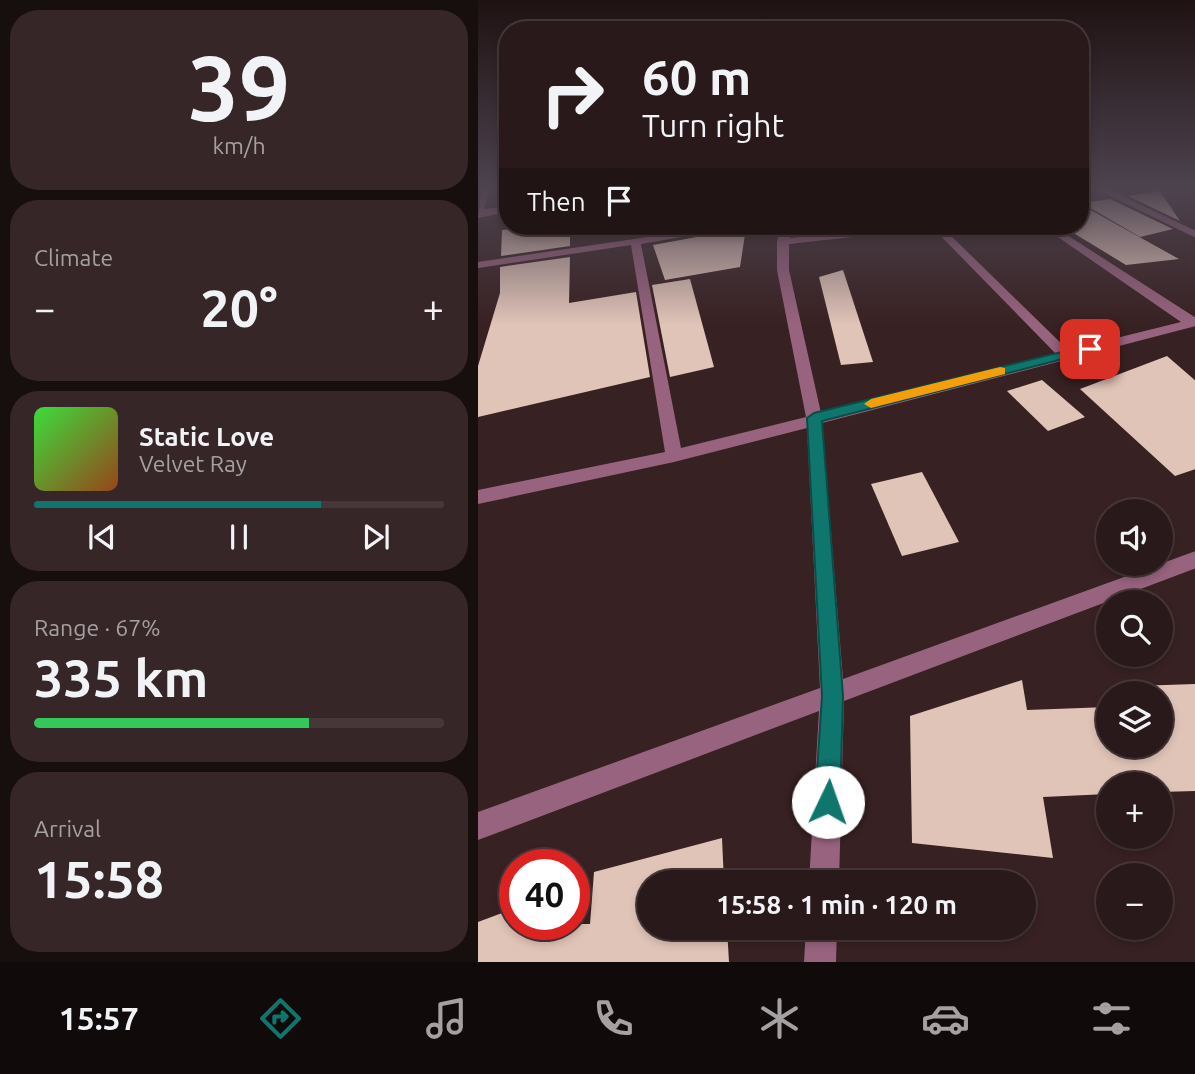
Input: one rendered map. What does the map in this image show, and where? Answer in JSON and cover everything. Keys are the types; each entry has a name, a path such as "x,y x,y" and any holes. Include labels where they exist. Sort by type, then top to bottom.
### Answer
{"street":[{"path":"478,265 677,235"},
{"path":"783,235 788,300 814,418 833,696 825,870"},
{"path":"945,235 1065,355"},
{"path":"1061,235 1193,323"},
{"path":"635,241 674,456"},
{"path":"478,497 674,456 1193,323"},
{"path":"478,826 1195,559"},
{"path":"820,962 821,940"}],"building":[{"path":"502,235 570,235 570,246 501,256"},
{"path":"708,235 745,235 740,267 665,280 653,245"},
{"path":"1077,235 1136,235 1179,259 1126,265"},
{"path":"570,257 569,303 636,292 650,377 478,417 478,366 500,293 500,267"},
{"path":"843,270 873,362 841,365 819,277"},
{"path":"690,279 714,367 670,377 652,285"},
{"path":"1167,356 1196,381 1196,469 1175,476 1080,389"},
{"path":"1042,380 1085,417 1048,431 1007,391"},
{"path":"922,472 959,542 902,556 871,484"},
{"path":"1022,680 1027,710 1096,707 1096,758 1173,758 1173,685 1196,684 1196,791 1173,792 1173,772 1096,772 1096,795 1043,797 1053,858 912,843 910,716"},
{"path":"722,838 723,870 637,870 637,940 728,940 729,962 478,962 478,922 499,914 499,940 590,940 594,872"}],"slow traffic":[{"path":"871,404 1000,371"}],"route":[{"path":"828,802 833,696 814,418 1090,349"}]}
